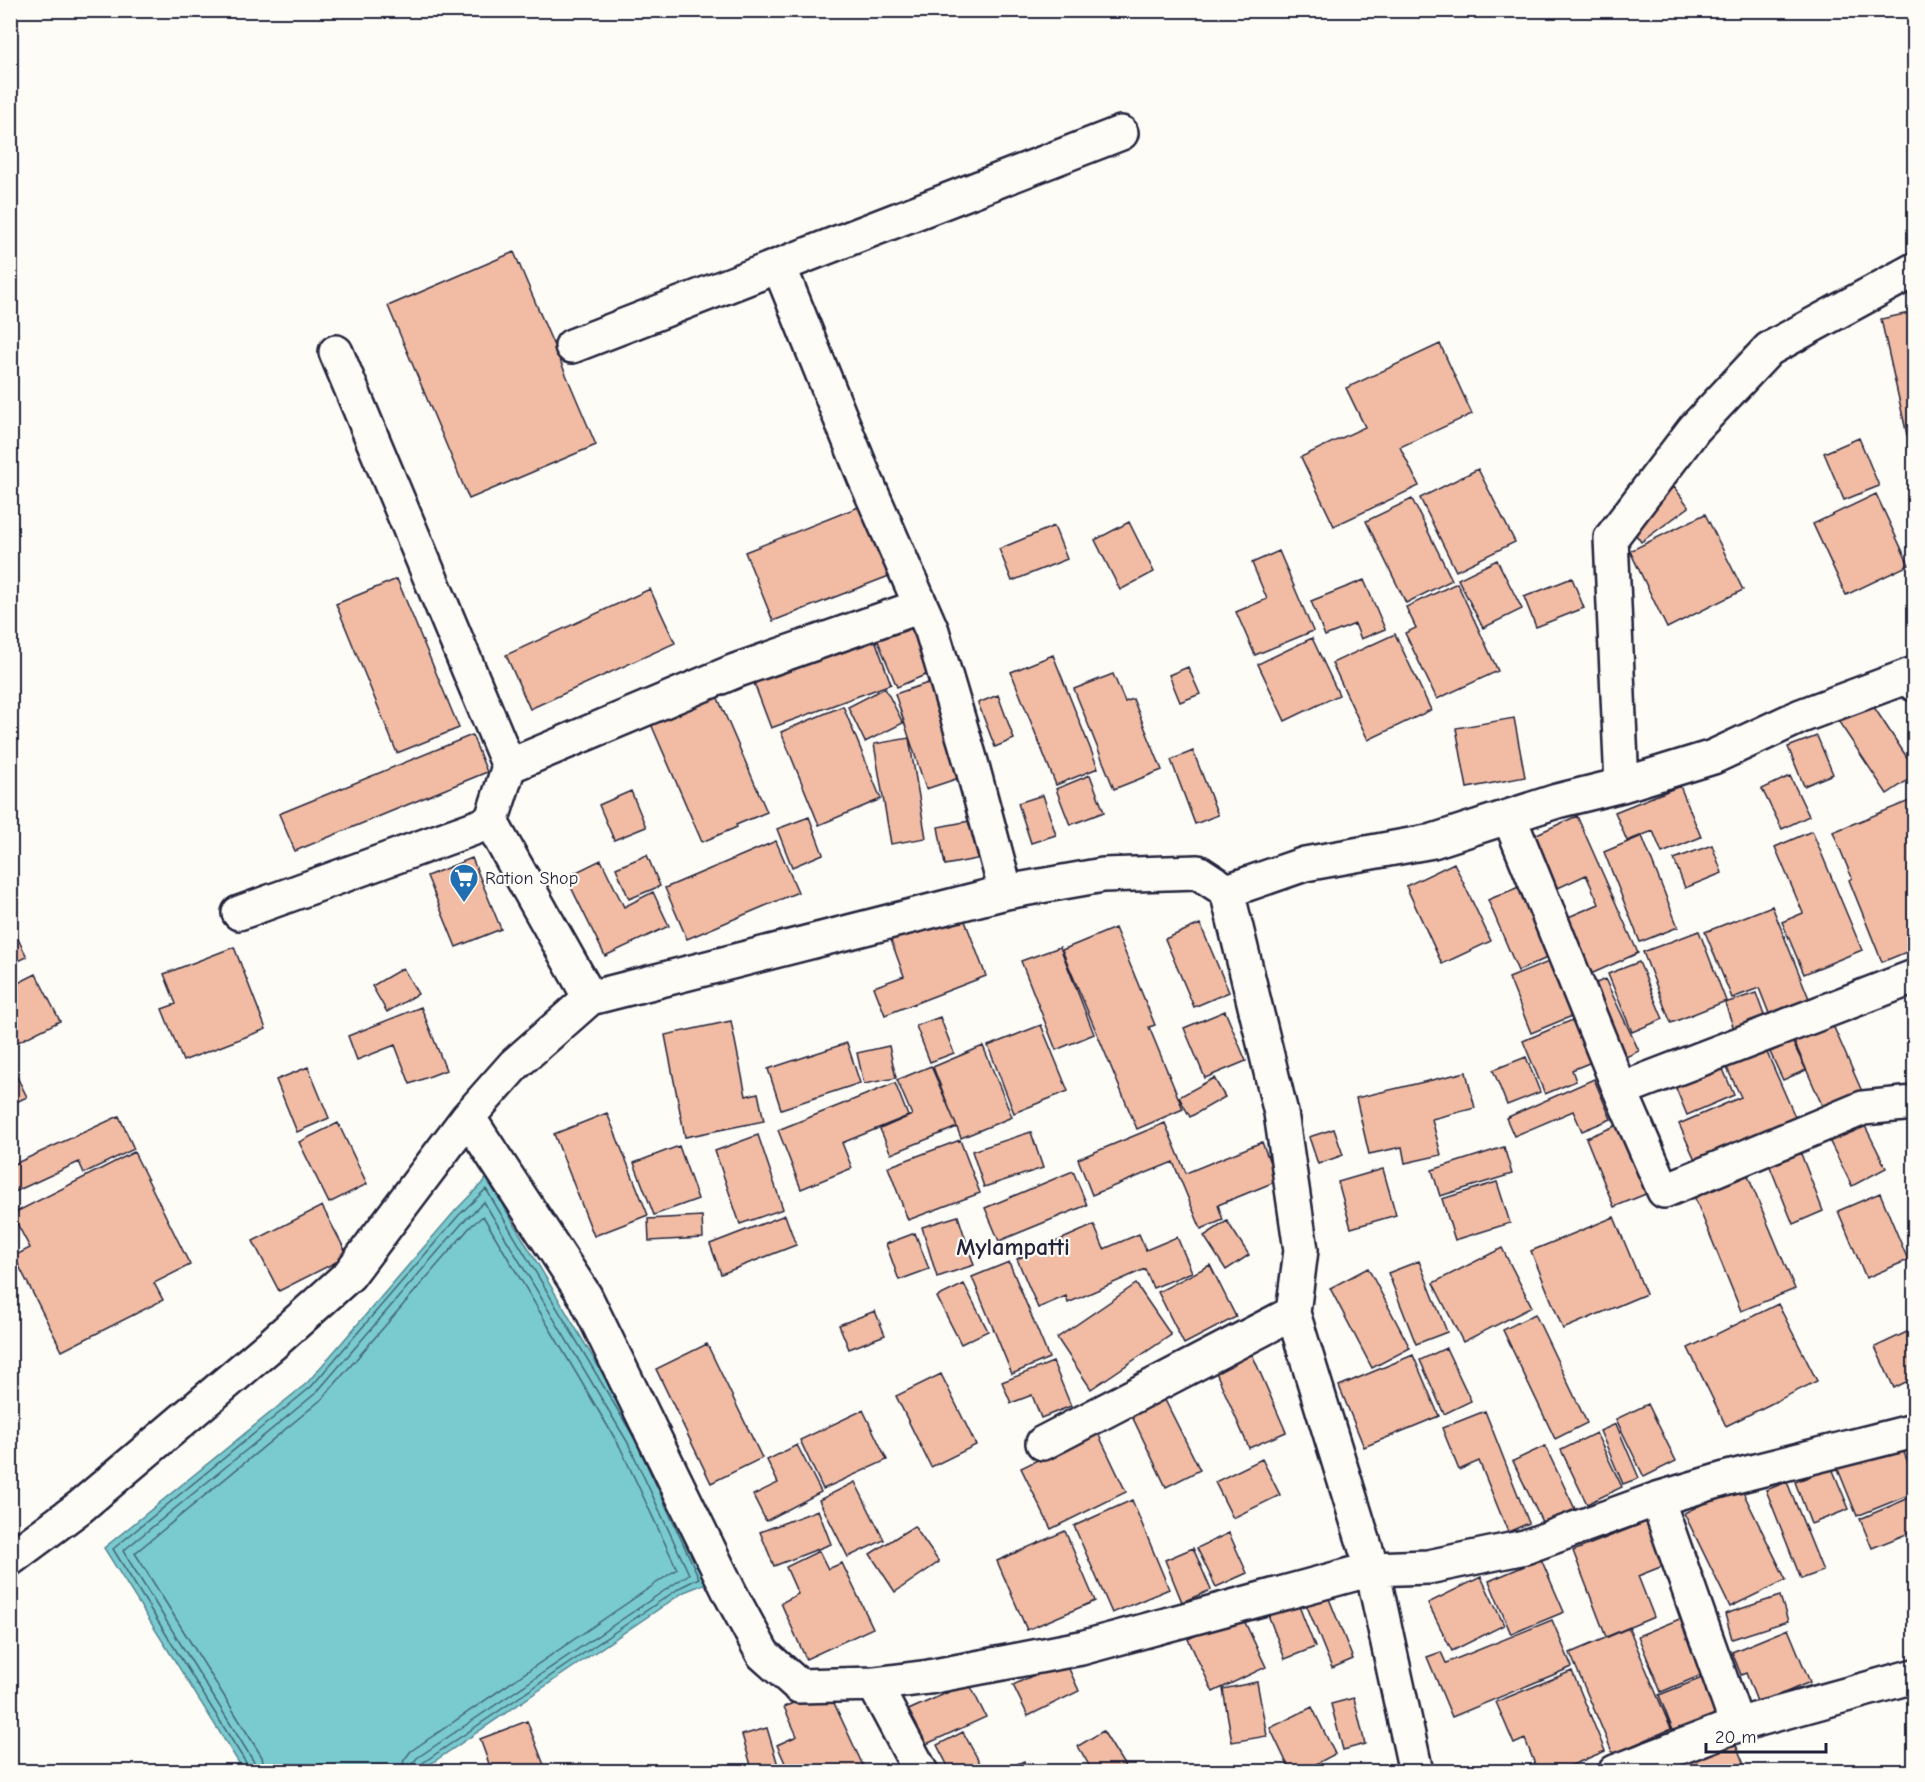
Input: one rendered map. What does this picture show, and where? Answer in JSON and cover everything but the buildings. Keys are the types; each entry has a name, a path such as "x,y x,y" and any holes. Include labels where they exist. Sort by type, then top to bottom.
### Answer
{"street":[{"path":"572,346 1121,133"},
{"path":"779,266 864,476 932,632 1006,892"},
{"path":"1622,785 1611,538 1694,429 1769,349 1914,270"},
{"path":"336,352 509,766 490,822 590,998"},
{"path":"509,766 735,671 921,606"},
{"path":"1227,891 1305,864 1433,841 1557,801 1622,785 1713,757 1801,716 1913,677"},
{"path":"1509,817 1620,1090 1664,1191 1863,1108 1914,1103"},
{"path":"239,913 490,822"},
{"path":"10,1559 80,1507 271,1345 349,1275 468,1117 513,1065 590,998 1006,892 1103,875 1198,872 1227,891 1281,1113 1301,1250 1293,1313 1372,1569 1416,1772"},
{"path":"1620,1090 1914,977"},
{"path":"468,1117 585,1296 730,1593 763,1654 799,1686 874,1684 929,1677 1081,1648 1372,1569 1428,1567 1525,1547 1657,1499 1728,1478 1914,1431"},
{"path":"1043,1443 1293,1313"},
{"path":"1657,1499 1737,1725"},
{"path":"1615,1772 1737,1725 1914,1676"},
{"path":"874,1684 921,1772"}],"water":[{"path":"487,1178 640,1437 709,1582 684,1592 420,1771 244,1771 104,1548 307,1383 455,1211"}],"place":[{"name":"Ration Shop","path":"464,904"}],"district":[{"name":"Mylampatti","path":"1013,1247"}]}
